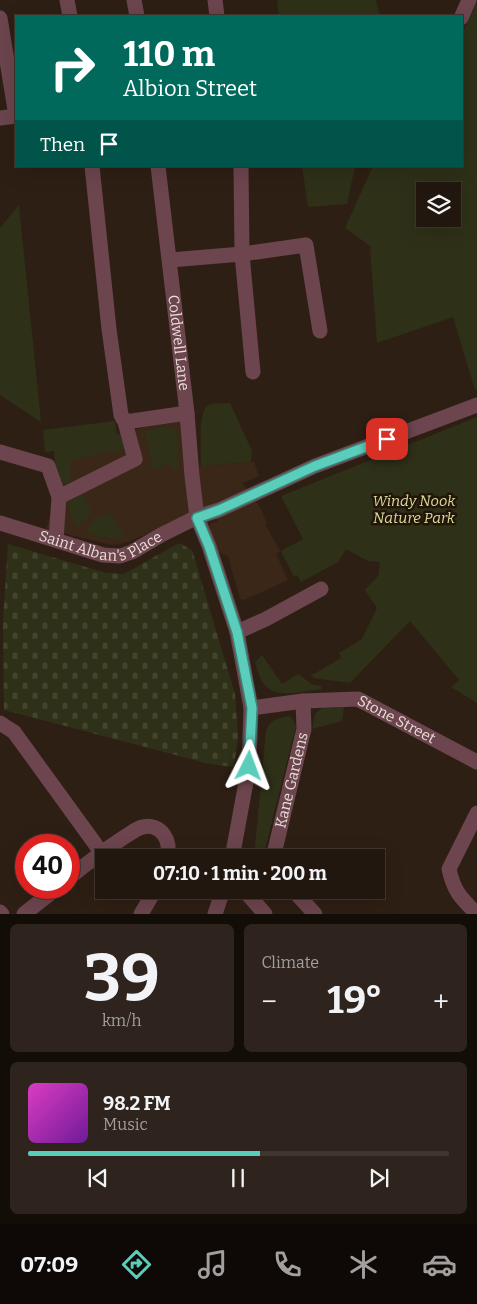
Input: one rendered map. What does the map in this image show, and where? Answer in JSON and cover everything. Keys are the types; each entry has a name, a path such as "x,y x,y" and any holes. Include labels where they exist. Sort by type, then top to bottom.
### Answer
{"street":[{"path":"67,0 70,15"},
{"path":"134,0 137,15"},
{"path":"215,0 217,15"},
{"path":"462,15 469,0"},
{"path":"0,18 15,110"},
{"path":"0,118 15,116"},
{"path":"59,497 135,459 126,422 121,415 92,167"},
{"name":"Coldwell Lane","path":"158,167 188,413 197,518 209,546 237,632 252,708 249,766 234,849"},
{"path":"241,167 242,254 253,372"},
{"path":"170,260 242,254 306,244 320,331"},
{"name":"Saint Alban's Place","path":"0,523 103,555 120,556 132,552 161,535 197,518 219,510 315,466 477,405"},
{"path":"126,422 188,413"},
{"path":"0,452 48,466 59,497 56,540"},
{"path":"237,632 266,619 321,589"},
{"name":"Stone Street","path":"252,708 303,701 358,699 477,762"},
{"name":"Kane Gardens","path":"275,849 304,728 303,701"},
{"path":"0,723 14,732 99,849"},
{"path":"477,813 448,869 452,884 460,896 477,914"},
{"path":"106,849 140,827 149,826 156,828 163,834 169,849"},
{"path":"80,869 95,857"},
{"path":"24,914 43,899"},
{"path":"141,914 150,899"},
{"path":"215,914 220,899"},
{"path":"252,899 265,914"},
{"path":"301,899 315,914"}],"shaded area":[{"path":"183,417 184,469 254,462 259,476 242,483 260,507 267,523 265,524 280,551 276,554 288,580 244,600 240,599 228,556 216,551 209,532 210,524 218,521 212,505 128,542 112,545 46,529 56,496 54,451"}],"green space":[{"path":"277,0 376,0 380,15 279,15"},
{"path":"477,2 477,389 475,390 453,317 377,343 370,246 345,228 373,167 463,167 463,32"},
{"path":"302,167 355,167 347,204 308,207"},
{"path":"19,205 41,422 0,395 0,228"},
{"path":"230,403 252,451 251,462 201,466 201,434 204,410 212,404"},
{"name":"Windy Nook Nature Park","path":"477,417 477,703 451,687 459,680 410,621 350,683 314,678 311,674 341,658 339,653 362,639 377,608 365,590 378,576 380,562 368,561 346,549 338,562 301,582 297,575 294,577 281,551 303,539 281,496"},
{"path":"115,421 117,436 125,435 128,448 70,460 71,483 63,484 58,478 54,451 45,452 43,430"},
{"path":"167,426 177,432 179,466 172,469 169,463 153,470 145,431"},
{"path":"83,494 92,513 77,528 66,503"},
{"path":"110,513 125,536 110,538 84,532 97,515 99,518"},
{"path":"179,543 192,550 235,694 238,737 234,767 210,764 4,710 3,619 8,544 106,573 124,574"},
{"path":"262,655 282,684 298,674 313,685 321,686 322,689 298,693 273,691 267,687 258,672 255,662"},
{"path":"344,707 342,721 312,729 315,714 322,708"},
{"path":"290,716 296,726 265,849 255,849 266,731 270,724"}],"route":[{"path":"249,766 252,708 237,632 209,546 197,518 219,510 315,466 387,439"}]}
